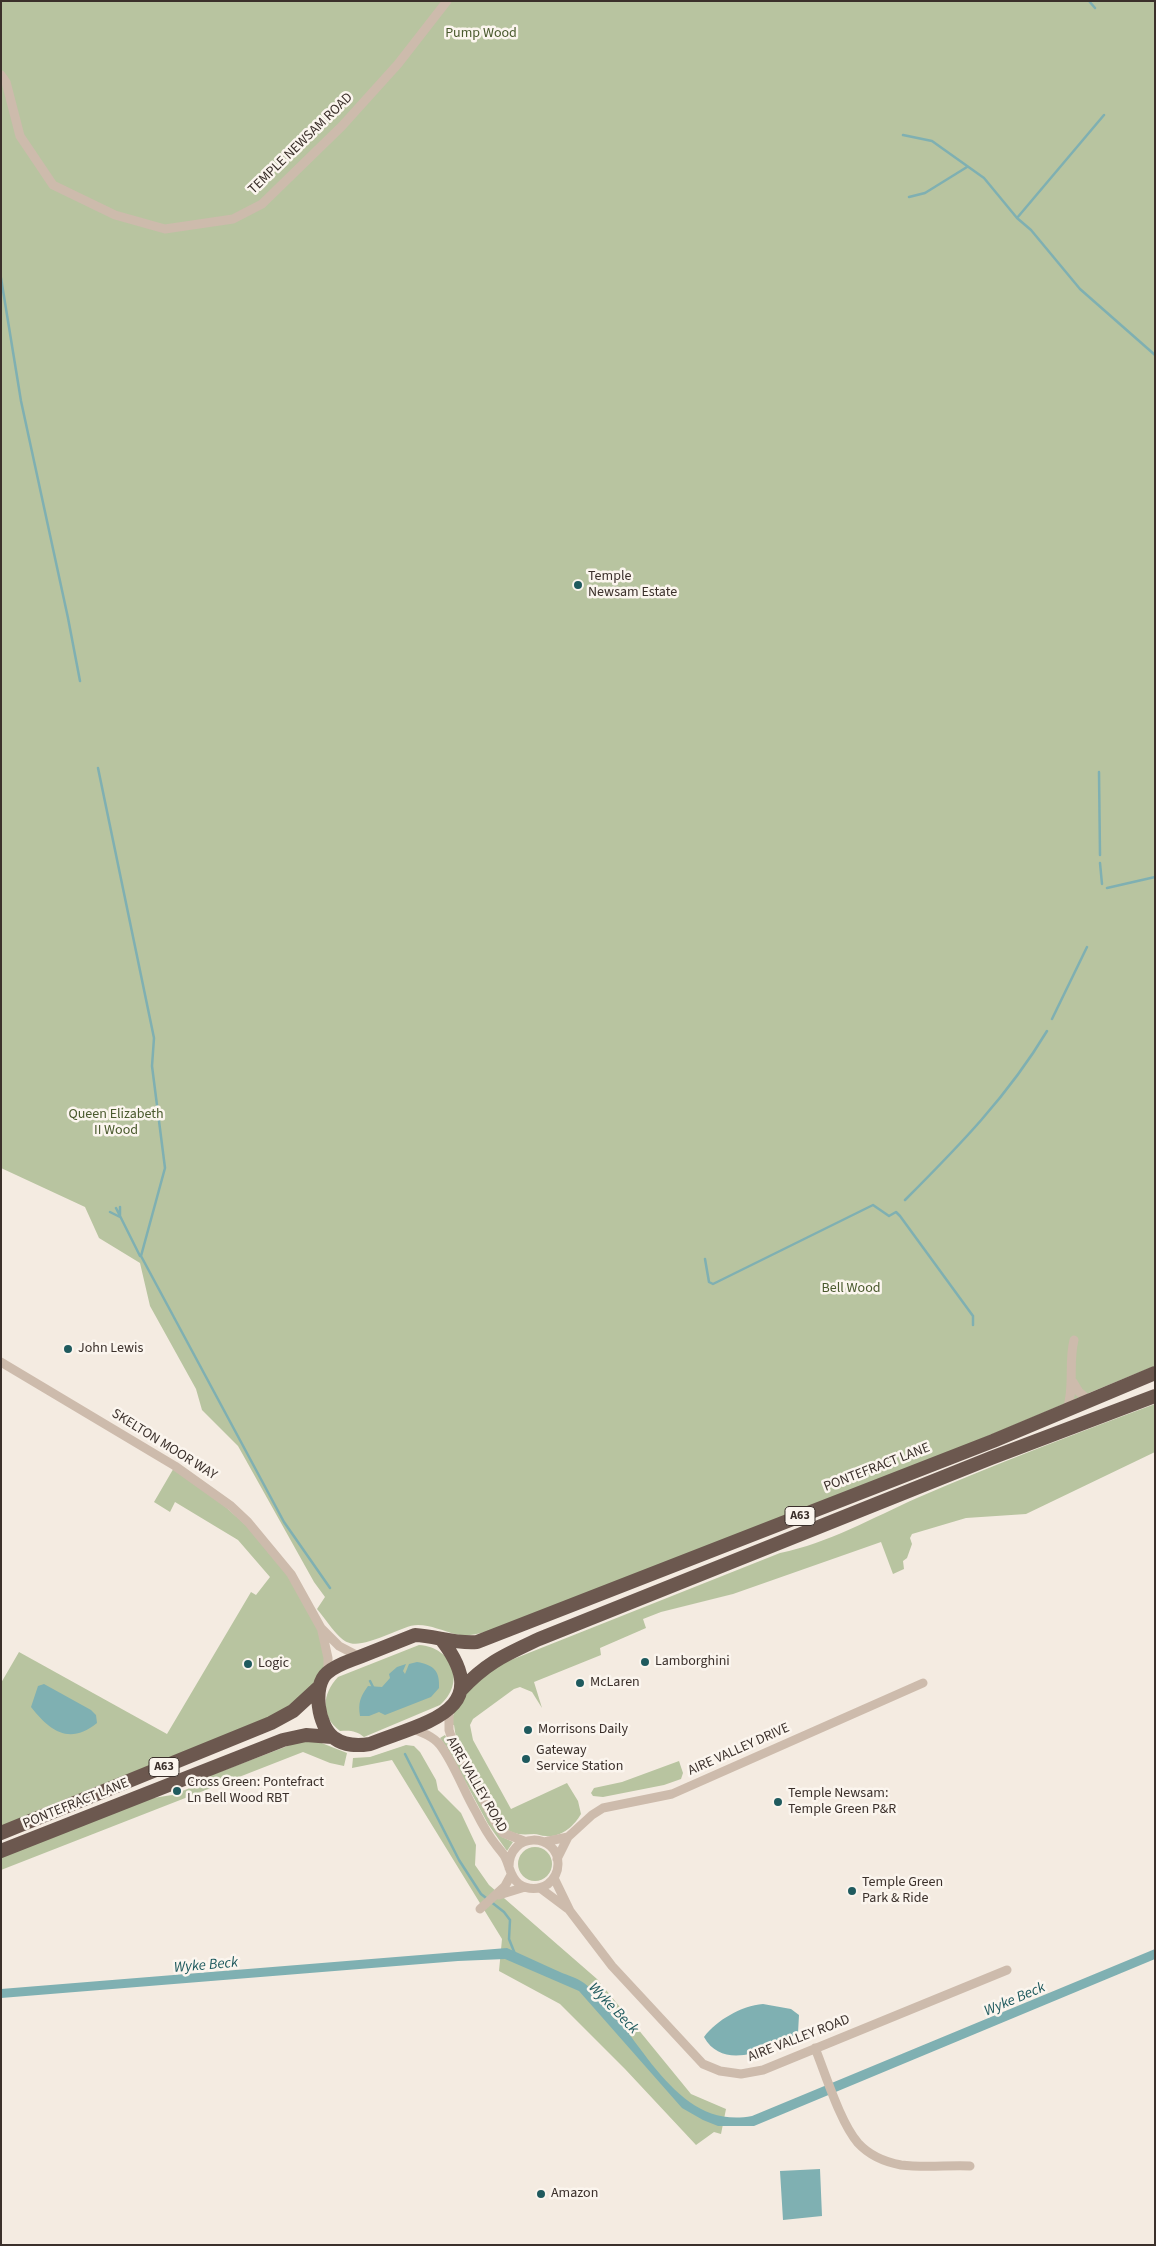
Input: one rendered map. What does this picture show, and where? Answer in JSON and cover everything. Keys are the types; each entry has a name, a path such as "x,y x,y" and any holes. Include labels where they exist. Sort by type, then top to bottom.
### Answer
{"highway":[{"name":"PONTEFRACT LANE","path":"441,1639 452,1642 477,1642 1090,1401 1155,1373"},
{"name":"A63","path":"332,1737 345,1744 358,1746 370,1744 439,1716 450,1709 461,1690 476,1673 490,1663 538,1639 991,1458 1155,1396"},
{"name":"A63","path":"318,1688 328,1672 341,1663 415,1635 441,1639"},
{"path":"441,1639 455,1657 460,1673 461,1690"},
{"name":"PONTEFRACT LANE","path":"1,1833 271,1723 293,1712 318,1688"},
{"path":"318,1688 319,1705 332,1737"},
{"name":"PONTEFRACT LANE","path":"1,1851 283,1740 306,1735 332,1737"}],"street":[{"name":"TEMPLE NEWSAM ROAD","path":"1,75 6,82 20,136 53,185 115,214 165,229 233,219 262,204 342,126 398,64 447,1"},
{"path":"1067,1410 1072,1396 1071,1353 1074,1340"},
{"name":"SKELTON MOOR WAY","path":"1,1362 175,1466 231,1506 248,1522 291,1574 321,1628 328,1658 328,1672"},
{"path":"1073,1382 1079,1392 1090,1401"},
{"name":"SKELTON MOOR WAY","path":"321,1628 339,1646 360,1657"},
{"name":"AIRE VALLEY DRIVE","path":"557,1858 568,1837 592,1815 604,1808 672,1794 923,1683"},
{"name":"AIRE VALLEY ROAD","path":"450,1709 449,1730 452,1739 495,1822 503,1833 524,1842"},
{"name":"AIRE VALLEY ROAD","path":"409,1728 425,1734 440,1745 476,1814 505,1856 510,1871 518,1884 525,1887"},
{"path":"544,1842 568,1837"},
{"name":"AIRE VALLEY ROAD","path":"510,1871 510,1855 518,1845 534,1840 544,1842"},
{"path":"495,1896 525,1887 540,1888 554,1878 558,1865 557,1858 555,1852 544,1842"},
{"path":"480,1909 505,1886 510,1871"},
{"name":"AIRE VALLEY ROAD","path":"554,1878 570,1911 612,1966 703,2064 720,2071 741,2074 763,2070 1007,1970"},
{"name":"AIRE VALLEY ROAD","path":"540,1888 570,1911"},
{"path":"815,2048 841,2113 858,2143 884,2161 902,2165 970,2166"}],"green space":[{"name":"Temple Newsam Estate","path":"1,1 1155,1 1155,1366 911,1467 486,1632 459,1635 428,1626 415,1625 364,1643 355,1644 341,1638 335,1631 317,1609 325,1597 314,1582 238,1446 202,1410 196,1389 150,1306 140,1263 99,1238 85,1207 1,1168"},
{"path":"1155,1404 1155,1452 1026,1514 966,1518 912,1534 910,1538 912,1544 907,1558 903,1561 904,1569 893,1574 881,1542 733,1594 661,1612 643,1619 646,1628 600,1648 601,1655 534,1682 542,1708 532,1692 520,1687 514,1689 473,1719 470,1725 473,1740 511,1809 567,1783 578,1801 581,1814 575,1823 566,1830 552,1836 516,1834 501,1824 456,1738 454,1725 450,1725 454,1713 468,1691 489,1670 780,1553 816,1543 976,1473"},
{"path":"175,1466 190,1475 268,1545 321,1628 328,1672 293,1711 1,1833 1,1683 19,1652 167,1734 251,1592 256,1595 270,1577 238,1540 175,1502 170,1512 154,1502"},
{"path":"419,1645 431,1647 440,1652 452,1668 454,1677 452,1687 448,1696 440,1705 364,1737 353,1731 340,1731 329,1719 326,1712 326,1698 338,1677"},
{"path":"445,1735 494,1828 502,1837 513,1842 507,1851 488,1824 440,1738"},
{"path":"298,1742 319,1742 347,1753 344,1766 330,1763 303,1752 1,1870 1,1857 147,1799 172,1795 190,1788 209,1776"},
{"path":"406,1745 414,1746 420,1752 436,1780 438,1790 461,1813 476,1845 475,1865 489,1885 597,1979 691,2094 726,2109 721,2134 714,2132 696,2145 625,2069 560,2004 499,1971 502,1939 392,1760 352,1768 353,1758 370,1757"},
{"path":"679,1761 683,1773 681,1779 664,1785 603,1797 593,1796 591,1793 594,1788 622,1782"},
{"path":"535,1847 547,1852 552,1864 547,1876 535,1881 523,1876 518,1864 523,1852"}],"water":[{"path":"417,1662 432,1667 437,1673 439,1688 431,1697 385,1715 379,1712 369,1716 360,1716 360,1700 368,1686 382,1687 390,1678 389,1674 397,1667 406,1664 403,1671 405,1674 409,1664"},
{"path":"44,1684 91,1710 96,1715 97,1723 87,1730 69,1734 52,1728 31,1707 38,1686"},
{"path":"507,1948 584,1983 603,2001 677,2092 699,2108 724,2117 752,2116 1155,1949 1155,1959 754,2126 718,2126 682,2108 579,1991 505,1959 458,1961 1,1998 1,1989"},
{"path":"763,2004 791,2009 799,2015 798,2033 762,2050 736,2056 723,2054 713,2048 704,2037 730,2015 755,2005"},
{"path":"820,2169 822,2216 783,2220 780,2171"}],"waterway":[{"path":"1089,1 1095,8"},
{"path":"1017,218 1104,115"},
{"path":"903,135 932,141 984,178 1017,218 1031,230 1080,289 1155,355"},
{"path":"909,197 925,193 967,167"},
{"path":"1,278 21,401 80,681"},
{"path":"98,768 154,1038 152,1066 165,1168 141,1256 284,1522 330,1588"},
{"path":"1099,772 1100,855"},
{"path":"1100,863 1102,884"},
{"path":"1107,888 1155,877"},
{"path":"1052,1019 1087,947"},
{"path":"905,1200 963,1140 999,1099 1032,1055 1047,1031"},
{"path":"705,1259 709,1282 713,1284 873,1205 889,1216 896,1212 900,1216 973,1316 973,1325"},
{"path":"110,1212 120,1217 120,1207"},
{"path":"116,1208 140,1256"},
{"path":"370,1681 374,1689"},
{"path":"405,1754 459,1860 481,1894 504,1912 510,1920 509,1939 515,1954"}],"place":[{"name":"Temple Newsam Estate","path":"578,585"},
{"name":"John Lewis","path":"68,1349"},
{"name":"Lamborghini","path":"645,1662"},
{"name":"Logic","path":"248,1664"},
{"name":"McLaren","path":"580,1683"},
{"name":"Morrisons Daily","path":"528,1730"},
{"name":"Gateway Service Station","path":"526,1759"},
{"name":"Cross Green: Pontefract Ln Bell Wood RBT","path":"177,1791"},
{"name":"Temple Newsam: Temple Green P&R","path":"778,1802"},
{"name":"Temple Green Park & Ride","path":"852,1891"},
{"name":"Amazon","path":"541,2194"}],"park label":[{"name":"Pump Wood","path":"481,34"},
{"name":"Queen Elizabeth II Wood","path":"116,1124"},
{"name":"Bell Wood","path":"851,1289"}],"water label":[{"name":"Wyke Beck","path":"206,1966"},
{"name":"Wyke Beck","path":"1015,2000"},
{"name":"Wyke Beck","path":"613,2009"}]}
